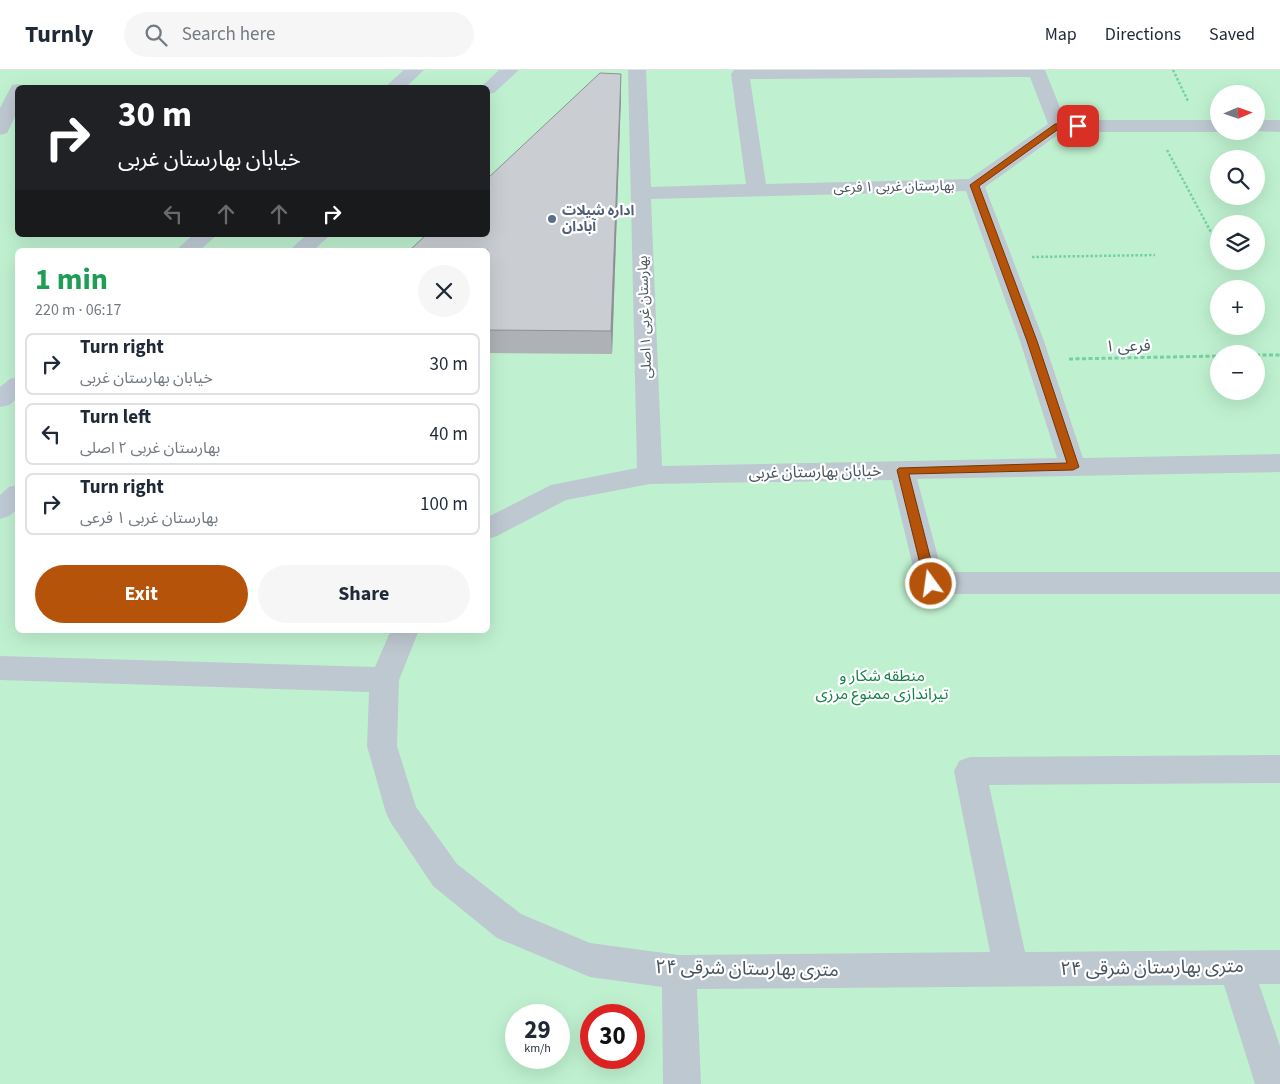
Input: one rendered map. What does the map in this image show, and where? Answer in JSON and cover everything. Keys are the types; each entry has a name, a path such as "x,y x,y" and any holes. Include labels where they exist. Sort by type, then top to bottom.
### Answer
{"main road":[{"path":"397,85 415,70"},
{"path":"490,87 510,70"},
{"path":"190,248 203,237"},
{"path":"304,248 317,237"},
{"path":"0,399 15,387"},
{"path":"0,509 15,496"}],"street":[{"path":"19,85 26,70"},
{"name":"بهارستان غربی ۱ اصلی","path":"637,70 650,475"},
{"path":"757,190 740,74 1036,71 1058,126 1210,126"},
{"path":"0,128 15,95"},
{"name":"بهارستان غربی ۱ فرعی","path":"641,193 974,185 1058,126"},
{"path":"1265,126 1280,126"},
{"path":"974,185 1038,359 1073,467"},
{"name":"خیابان بهارستان غربی","path":"650,475 1280,463"},
{"path":"902,470 931,584 1280,583"},
{"path":"490,528 560,492 650,475"},
{"name":"۲۴ متری بهارستان شرقی","path":"404,633 384,680 382,746 402,813 445,876 509,926 590,960 679,972 1280,967"},
{"path":"0,668 384,680"},
{"path":"1011,969 970,771 1280,769"},
{"path":"1236,967 1274,1084"},
{"path":"679,972 682,1084"}],"path":[{"path":"1173,70 1210,126"},
{"path":"1154,126 1210,230"},
{"path":"1002,257 1155,255"},
{"path":"1265,356 1280,355"},
{"name":"۱ فرعی","path":"1038,359 1210,356"}],"green space":[{"name":"منطقه شکار و تیراندازی ممنوع مرزی","path":"0,70 1280,70 1280,1084 0,1084"}],"building":[{"name":"اداره شیلات آبادان","path":"600,73 621,74 611,331 490,330 490,248 412,248 424,237 490,237 490,176"}],"place":[{"name":"اداره شیلات آبادان","path":"552,219"}],"route":[{"path":"931,584 902,470 1073,467 1032,341 974,185 1058,126 1078,126"}]}
